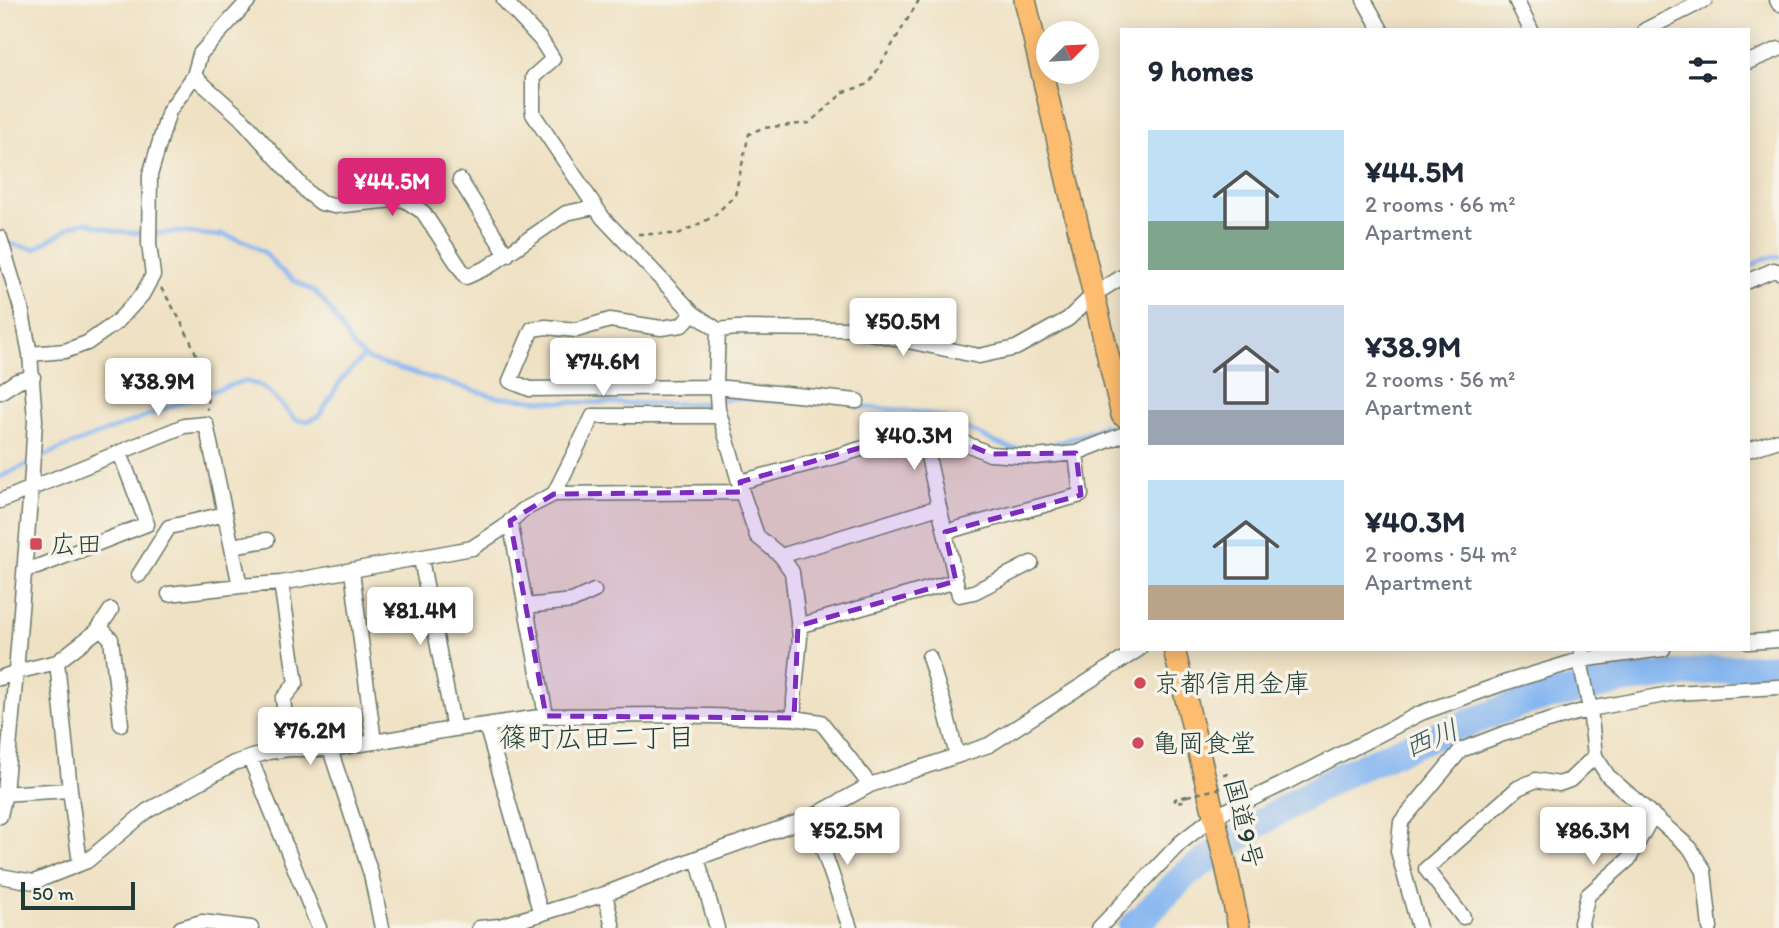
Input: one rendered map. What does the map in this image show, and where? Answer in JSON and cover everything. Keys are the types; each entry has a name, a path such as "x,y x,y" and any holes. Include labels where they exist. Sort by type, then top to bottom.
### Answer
{"highway":[{"path":"1026,0 1093,295 1118,383"},
{"name":"国道9号","path":"1174,651 1239,928"}],"street":[{"path":"30,354 65,351 87,342 117,322 142,295 153,275 149,244 150,175 169,111 194,76 200,54 249,0"},
{"path":"504,0 541,40 554,59 533,77 533,114 595,207 617,233 693,313 718,330 851,329 979,356 1016,348 1069,319 1093,295 1120,278"},
{"path":"1364,0 1380,28"},
{"path":"1649,28 1704,0"},
{"path":"1521,2 1530,28"},
{"path":"1750,61 1779,49"},
{"path":"194,76 242,119 308,193 321,202 334,206 403,199 423,212 466,277 507,255 566,213 595,207"},
{"path":"460,180 507,255"},
{"path":"0,238 21,308 30,354 34,420 16,673 0,816"},
{"path":"1750,279 1774,270 1779,272"},
{"path":"693,313 682,325 661,328 610,320 576,330 546,327 532,329 510,381 530,389 716,387 857,401"},
{"path":"718,330 716,387 720,416 741,487 757,536 781,556 792,572 800,638 793,718"},
{"path":"0,392 17,381 33,376"},
{"path":"554,494 593,416 720,416"},
{"path":"0,501 184,426 206,424 240,586"},
{"path":"169,594 281,583 472,548 523,510 554,494 741,487 922,429 930,428 990,454 1035,457 1076,453 1120,436"},
{"path":"922,429 959,595 974,592 1031,563"},
{"path":"1750,449 1779,439"},
{"path":"24,569 37,567 147,524 120,453"},
{"path":"945,532 1081,495 1076,453"},
{"path":"781,556 939,507"},
{"path":"139,575 169,527 225,514"},
{"path":"510,521 546,716"},
{"path":"232,546 267,540"},
{"path":"421,559 454,729"},
{"path":"352,571 374,742"},
{"path":"798,626 956,581"},
{"path":"281,583 296,683 284,699 289,749"},
{"path":"526,606 572,601 594,591"},
{"path":"0,678 57,662 97,631 111,610"},
{"path":"100,626 111,639 121,724"},
{"path":"1750,642 1779,640"},
{"path":"479,928 500,927 605,894 812,817 870,785 989,745 1136,651"},
{"path":"1099,928 1180,844 1281,786 1421,713 1504,683 1582,660 1648,651"},
{"path":"929,657 957,756"},
{"path":"1582,660 1595,756 1608,776 1690,848 1704,871 1710,928"},
{"path":"57,662 69,790 80,863"},
{"path":"1419,928 1398,851 1401,822 1461,750 1589,705 1675,693 1779,687"},
{"path":"0,876 34,882 87,860 147,811 234,763 268,752 330,749 546,716 665,715 793,718 821,722 870,785"},
{"path":"486,726 541,914"},
{"path":"330,749 371,874 382,928"},
{"path":"1462,917 1426,869 1518,788 1536,780 1559,784 1570,780 1595,756"},
{"path":"250,758 319,928"},
{"path":"3,793 69,790"},
{"path":"1582,928 1588,895 1629,859 1653,815"},
{"path":"812,817 850,928"},
{"path":"697,858 717,928"},
{"path":"605,894 613,928"},
{"path":"180,928 202,922 251,928"}],"path":[{"path":"617,233 678,234 713,217 735,195 749,134 762,128 808,123 844,92 869,84 919,0"},
{"path":"153,275 180,318 196,356 208,397 206,424"},
{"path":"1187,800 1175,803 1175,799 1228,787 1227,774 1223,774"}],"highlighted area":[{"path":"930,428 990,454 1076,453 1081,495 945,532 956,581 798,626 794,718 546,716 510,521 554,494 742,492 740,482"}],"waterway":[{"path":"4,243 35,249 74,225 86,222 115,231 148,234 221,234 249,243 265,253 293,280 316,293 329,308 354,348 369,360 497,397 559,402 662,404 708,403 732,398 819,404"},
{"path":"1750,266 1765,258 1779,257"},
{"path":"36,460 206,393 244,381 259,385 269,392 296,420 308,421 319,416 342,379 364,356"},
{"path":"856,407 931,414 950,420 1002,445 1020,449 1058,442 1104,425"},
{"path":"0,477 28,464"},
{"name":"西川","path":"1132,928 1185,875 1256,825 1340,776 1431,737 1524,702 1619,681 1723,669 1779,667"}],"place":[{"name":"広田","path":"36,544"},
{"name":"京都信用金庫","path":"1140,683"},
{"name":"亀岡食堂","path":"1138,743"}],"district":[{"name":"篠町広田二丁目","path":"597,737"}]}
